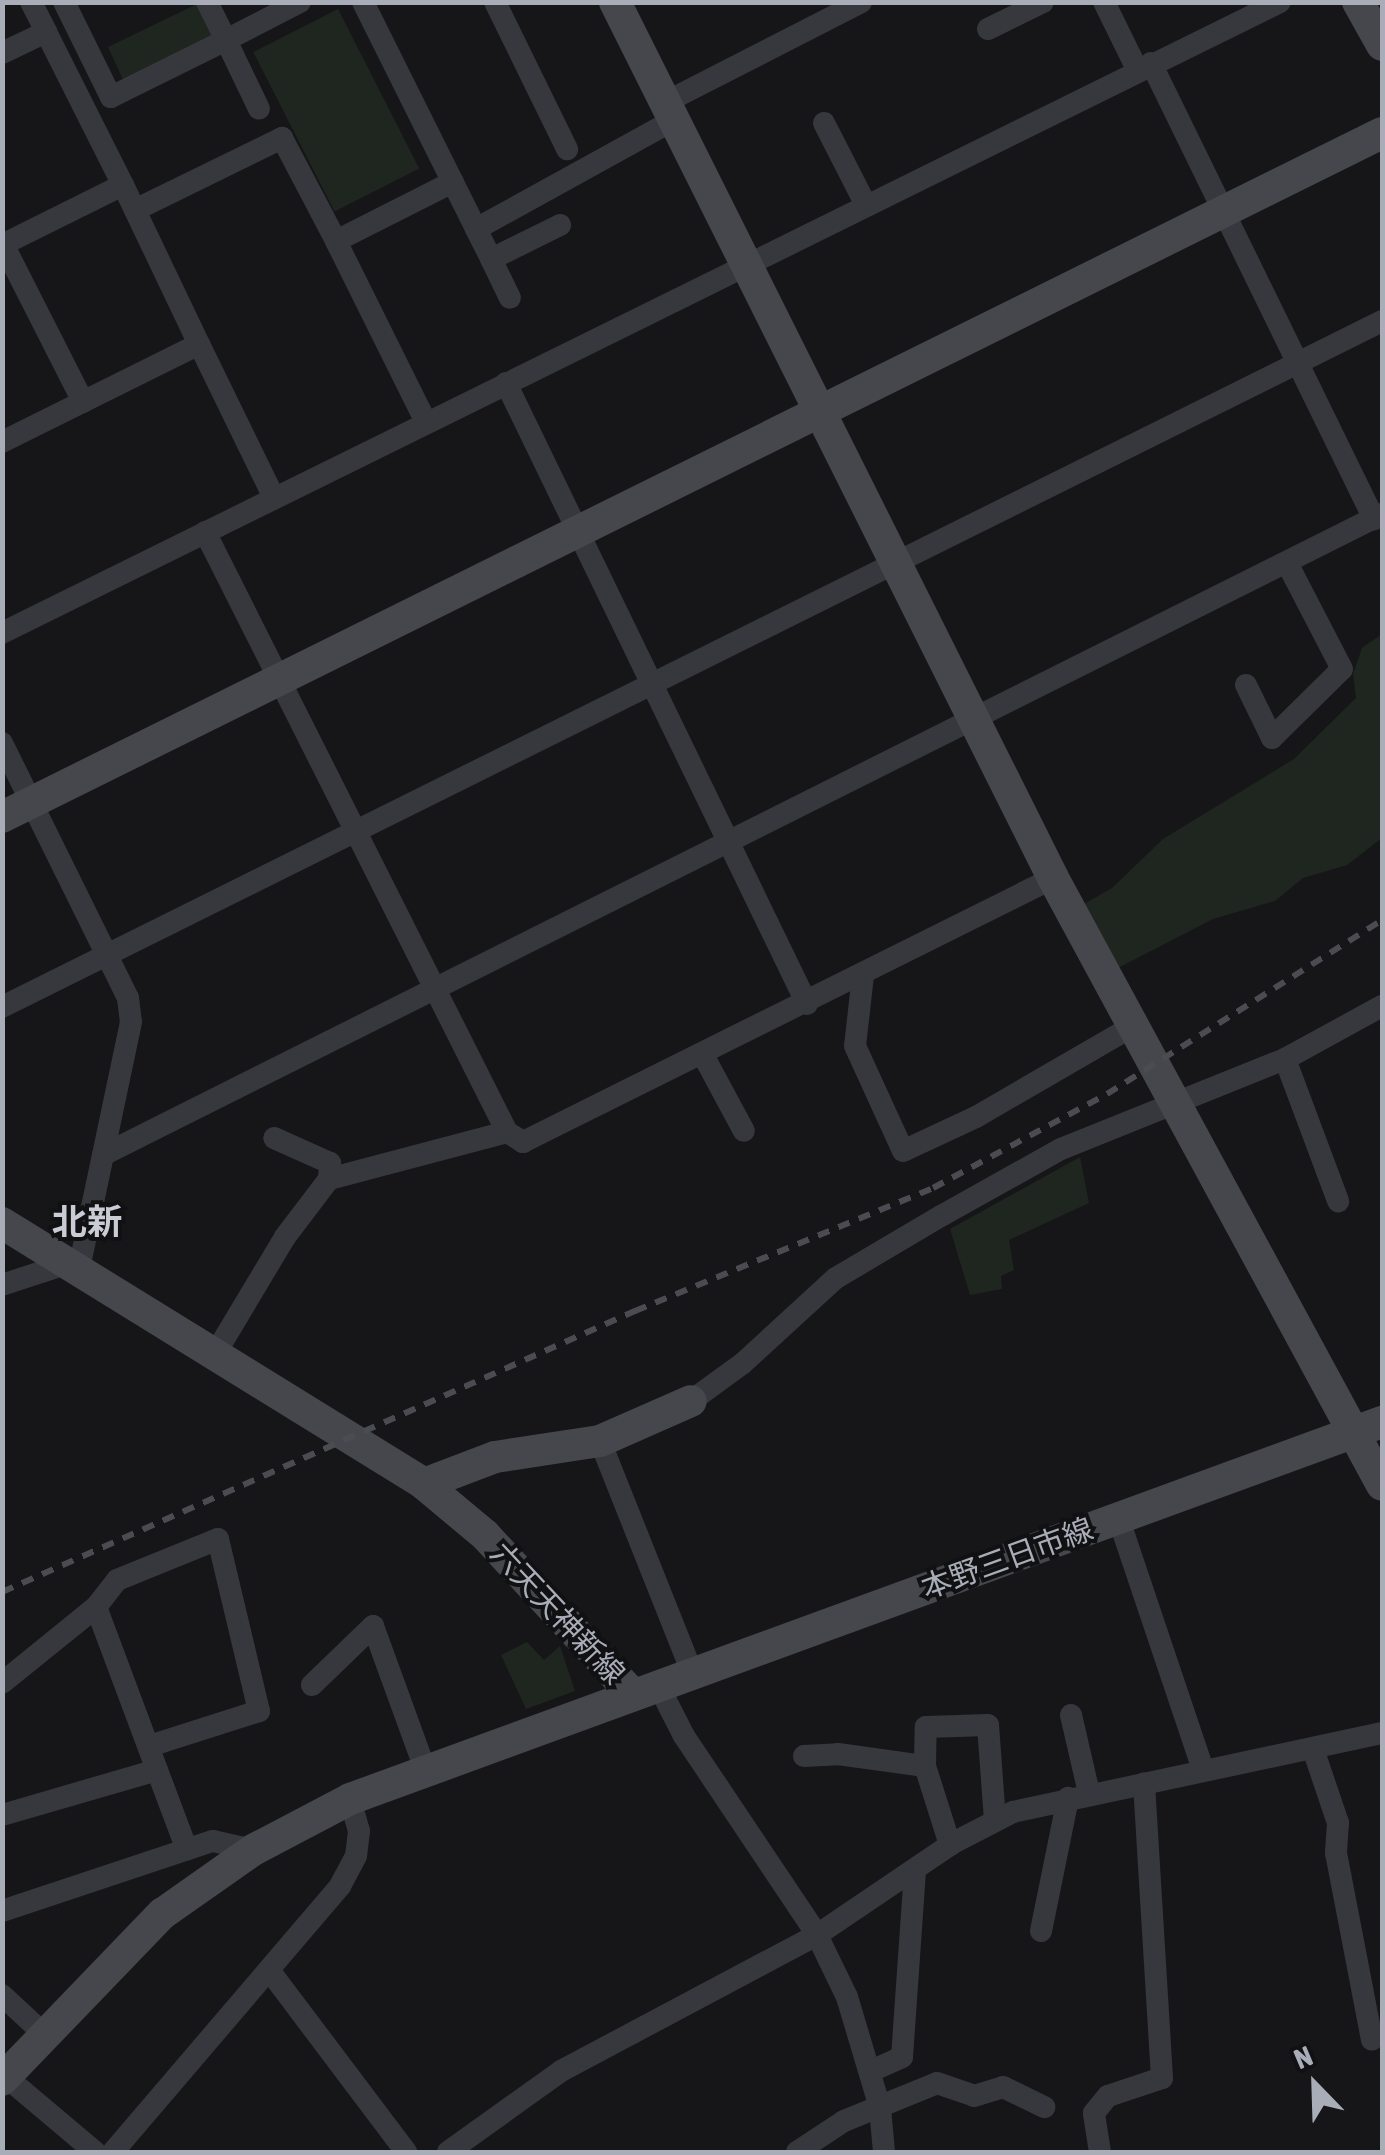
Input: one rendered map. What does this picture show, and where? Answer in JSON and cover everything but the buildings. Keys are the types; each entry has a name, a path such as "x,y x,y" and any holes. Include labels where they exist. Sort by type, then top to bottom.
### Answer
{"street":[{"path":"31,2 274,498"},
{"path":"64,2 111,97 300,2"},
{"path":"207,2 259,109"},
{"path":"363,2 510,298"},
{"path":"495,2 567,148"},
{"path":"616,2 899,559 1053,878 1133,1026 1369,1428 1382,1485"},
{"path":"476,229 670,110 861,2"},
{"path":"988,29 1043,2"},
{"path":"103,1155 1378,516 1295,362 1227,211 1104,2"},
{"path":"2,633 1280,2"},
{"path":"1358,2 1382,45"},
{"path":"2,54 46,32"},
{"path":"824,123 866,205"},
{"path":"16,810 1382,133"},
{"path":"135,210 282,138 426,422"},
{"path":"336,241 452,182"},
{"path":"83,402 3,245 123,185"},
{"path":"491,259 560,224"},
{"path":"2,1007 1382,321"},
{"path":"2,442 199,344"},
{"path":"506,383 806,1004"},
{"path":"205,532 506,1132 523,1142 1053,878"},
{"path":"1246,685 1276,749 1342,669 1286,563"},
{"path":"2,743 16,810 105,954 128,998 131,1022 76,1266 2,1285"},
{"path":"864,974 854,1046 903,1151 976,1118 1133,1026"},
{"path":"424,1484 495,1457 600,1441 691,1400 742,1364 836,1278 1061,1150 1284,1059 1382,1006"},
{"path":"703,1054 744,1131"},
{"path":"1284,1059 1338,1200"},
{"path":"329,1179 506,1132"},
{"path":"215,1354 329,1179 330,1164 274,1138"},
{"name":"六天天神新線","path":"2,1223 424,1484 485,1534 645,1690 350,1799 253,1850 162,1914 4,2078"},
{"name":"本野三日市線","path":"645,1690 1369,1428"},
{"path":"600,1441 692,1672"},
{"path":"1118,1517 1203,1769"},
{"path":"2,1684 96,1608 117,1580 218,1539 259,1710 149,1746"},
{"path":"96,1608 187,1850"},
{"path":"312,1685 373,1626 426,1772"},
{"path":"645,1690 684,1736 817,1936 871,2071 880,2108 884,2152"},
{"path":"1041,1932 1079,1796 1071,1715"},
{"path":"950,1845 926,1766 926,1728 988,1725 995,1822"},
{"path":"448,2152 561,2071 817,1936 950,1845 995,1822 1079,1796 1382,1733"},
{"path":"1313,1749 1338,1823 1336,1853 1372,2040"},
{"path":"804,1756 926,1766"},
{"path":"2,1815 158,1770"},
{"path":"1100,2152 1094,2113 1108,2096 1162,2078 1144,1784"},
{"path":"113,2152 340,1886 356,1856 359,1830 350,1799"},
{"path":"2,1911 213,1841 253,1850"},
{"path":"871,2071 902,2056 915,1870"},
{"path":"269,1970 406,2152"},
{"path":"2,1995 44,2034"},
{"path":"4,2078 95,2152"},
{"path":"796,2152 844,2121 880,2108 900,2093 936,2082 974,2096 1004,2087 1044,2107"}],"shaded area":[{"path":"197,4 213,35 125,84 108,47"},
{"path":"338,9 419,168 335,212 253,52"},
{"path":"1382,634 1382,838 1347,865 1303,878 1275,901 1213,919 1112,971 1079,907 1112,888 1163,839 1294,759 1356,698 1353,674 1362,648"},
{"path":"1080,1157 1089,1203 1009,1240 1014,1270 1001,1276 1002,1289 970,1295 950,1229"},
{"path":"527,1642 544,1660 560,1646 575,1691 526,1709 501,1655"}],"railway":[{"path":"2,1592 635,1311 933,1188 1107,1094 1382,920"}],"district":[{"name":"北新","path":"87,1221"}]}
